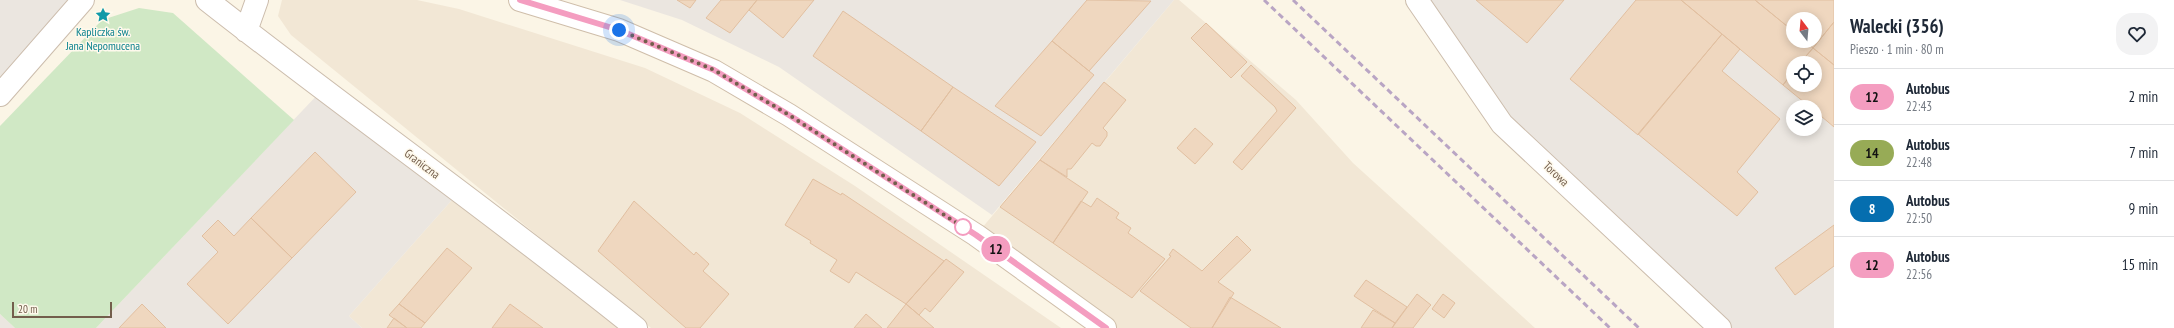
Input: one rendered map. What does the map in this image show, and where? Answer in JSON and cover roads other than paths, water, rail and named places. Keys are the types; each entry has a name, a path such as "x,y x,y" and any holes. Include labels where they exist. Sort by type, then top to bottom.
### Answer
{"street":[{"path":"0,95 82,3 83,0"},
{"name":"Graniczna","path":"207,0 246,31 568,273 636,328"},
{"path":"246,31 257,0"},
{"path":"520,0 619,30 714,70 789,115 976,235 1106,328"},
{"name":"Torowa","path":"1417,0 1502,124 1720,328"}],"railway":[{"path":"1264,0 1610,328"},
{"path":"1293,0 1639,328"}],"place":[{"name":"Kapliczka św. Jana Nepomucena","path":"103,15"}]}
